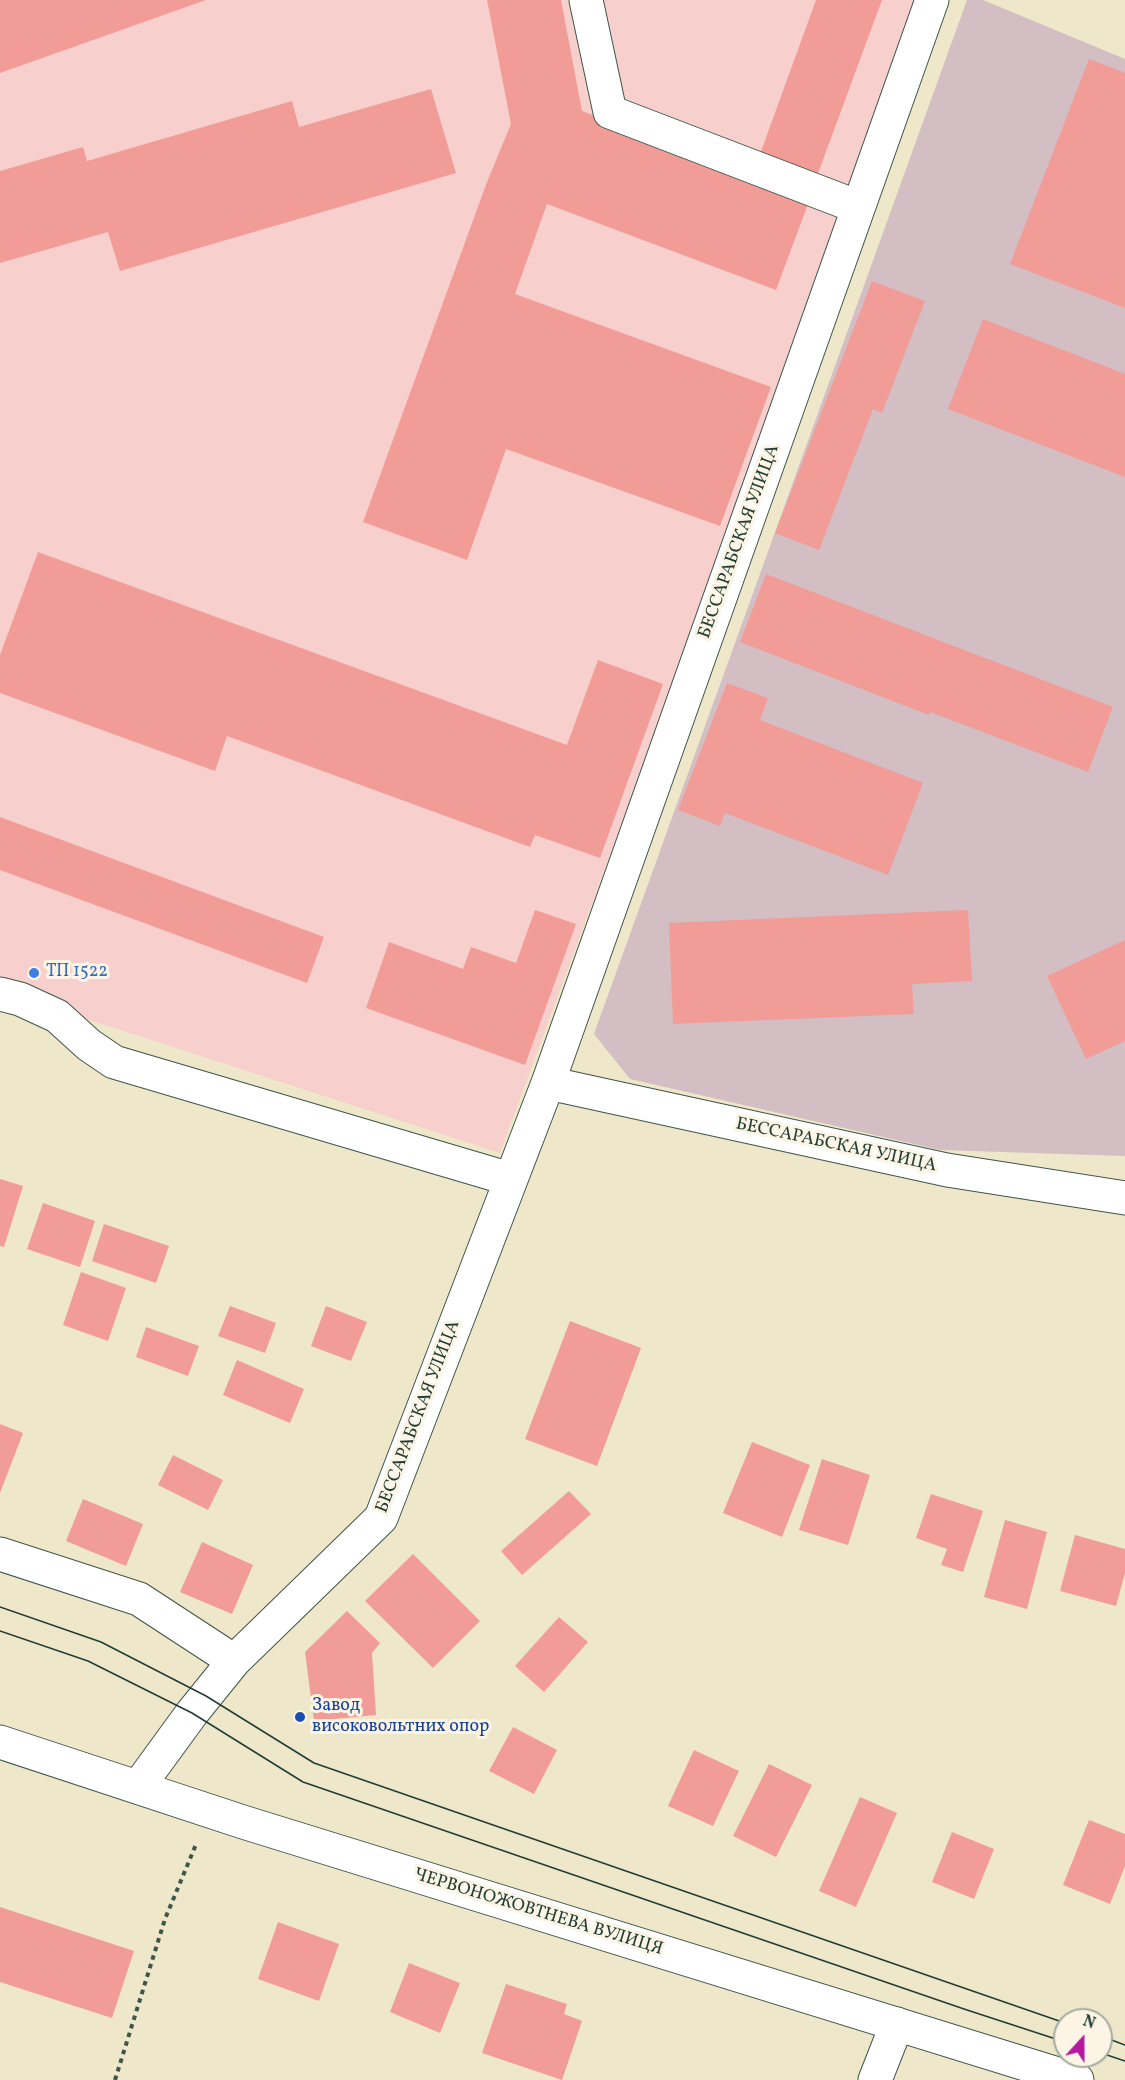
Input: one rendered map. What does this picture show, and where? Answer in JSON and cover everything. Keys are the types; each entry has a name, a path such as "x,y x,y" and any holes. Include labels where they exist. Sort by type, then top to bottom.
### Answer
{"street":[{"path":"586,0 610,112 858,207"},
{"name":"БЕССАРАБСКАЯ УЛИЦА","path":"138,1787 192,1713 234,1661 381,1518 548,1083 932,0"},
{"path":"0,994 20,999 57,1016 89,1045 114,1062 510,1179"},
{"name":"БЕССАРАБСКАЯ УЛИЦА","path":"548,1083 947,1170 1125,1198"},
{"path":"0,1554 139,1599 234,1661"},
{"name":"ЧЕРВОНОЖОВТНЕВА ВУЛИЦЯ","path":"0,1742 210,1811 1077,2080"},
{"path":"875,2080 897,2024"}],"path":[{"path":"115,2080 165,1919 210,1811"}],"shaded area":[{"path":"0,0 916,0 796,351 500,1153 0,991"},
{"path":"967,0 983,0 1125,59 1125,1156 940,1150 630,1079 594,1034"}],"building":[{"path":"0,0 206,0 0,73"},
{"path":"487,0 561,0 582,111 811,196 776,290 547,204 515,294 771,387 720,526 506,449 467,560 363,522 487,182 511,124"},
{"path":"816,0 882,0 817,176 760,154"},
{"path":"1089,59 1125,73 1125,308 1010,264"},
{"path":"431,89 456,173 120,271 108,232 0,263 0,171 83,147 87,161 292,101 299,127"},
{"path":"872,281 925,301 882,413 873,409 819,550 775,533"},
{"path":"983,319 1125,374 1125,477 948,409"},
{"path":"38,552 567,745 598,660 663,684 600,858 535,835 530,847 227,736 215,771 0,693 0,655"},
{"path":"766,574 1113,707 1088,772 930,712 929,715 740,642"},
{"path":"727,683 768,698 760,720 923,783 888,875 725,813 720,826 678,810"},
{"path":"0,817 324,937 307,983 0,870"},
{"path":"535,910 576,924 525,1065 366,1008 389,942 463,969 471,947 516,963"},
{"path":"968,910 972,981 912,984 914,1014 673,1024 669,923"},
{"path":"1125,940 1125,1041 1086,1059 1047,976"},
{"path":"0,1179 23,1186 4,1247 0,1246"},
{"path":"43,1203 95,1221 80,1267 27,1249"},
{"path":"104,1224 169,1246 156,1283 92,1261"},
{"path":"81,1272 126,1288 108,1341 63,1325"},
{"path":"230,1306 276,1323 265,1353 218,1336"},
{"path":"326,1306 367,1322 351,1361 311,1346"},
{"path":"570,1321 641,1348 597,1466 525,1439"},
{"path":"146,1327 199,1346 188,1376 136,1357"},
{"path":"237,1360 304,1389 290,1423 223,1395"},
{"path":"0,1424 23,1433 0,1493"},
{"path":"752,1442 810,1465 782,1537 723,1513"},
{"path":"173,1455 223,1480 208,1510 158,1485"},
{"path":"822,1459 870,1475 848,1545 799,1530"},
{"path":"569,1491 591,1514 522,1575 501,1551"},
{"path":"931,1494 983,1511 963,1572 941,1565 947,1549 916,1538"},
{"path":"83,1499 143,1524 126,1566 66,1541"},
{"path":"1005,1520 1047,1532 1027,1609 984,1597"},
{"path":"1075,1535 1125,1549 1125,1573 1116,1606 1060,1591"},
{"path":"202,1542 253,1565 232,1614 180,1592"},
{"path":"413,1554 480,1621 433,1668 365,1601"},
{"path":"347,1611 380,1643 372,1653 376,1715 314,1721 305,1652"},
{"path":"559,1617 588,1642 544,1692 515,1666"},
{"path":"513,1727 557,1750 534,1794 489,1771"},
{"path":"694,1750 739,1771 713,1826 668,1806"},
{"path":"769,1764 812,1785 776,1857 733,1836"},
{"path":"860,1797 897,1813 856,1907 819,1891"},
{"path":"1089,1820 1125,1834 1125,1866 1110,1904 1063,1885"},
{"path":"952,1832 994,1849 974,1899 932,1882"},
{"path":"0,1907 134,1951 112,2018 0,1982"},
{"path":"278,1922 339,1944 319,2001 258,1979"},
{"path":"409,1963 460,1983 440,2033 390,2012"},
{"path":"506,1984 567,2004 564,2014 582,2021 562,2080 482,2053"}],"tram line":[{"path":"0,1607 101,1642 206,1696 314,1763 1053,2019"},
{"path":"0,1631 88,1661 192,1713 303,1782 1053,2038"},
{"path":"1113,2040 1125,2045"},
{"path":"1113,2057 1125,2061"}],"place":[{"name":"ТП 1522","path":"34,973"},
{"name":"Завод високовольтних опор","path":"300,1717"}]}
